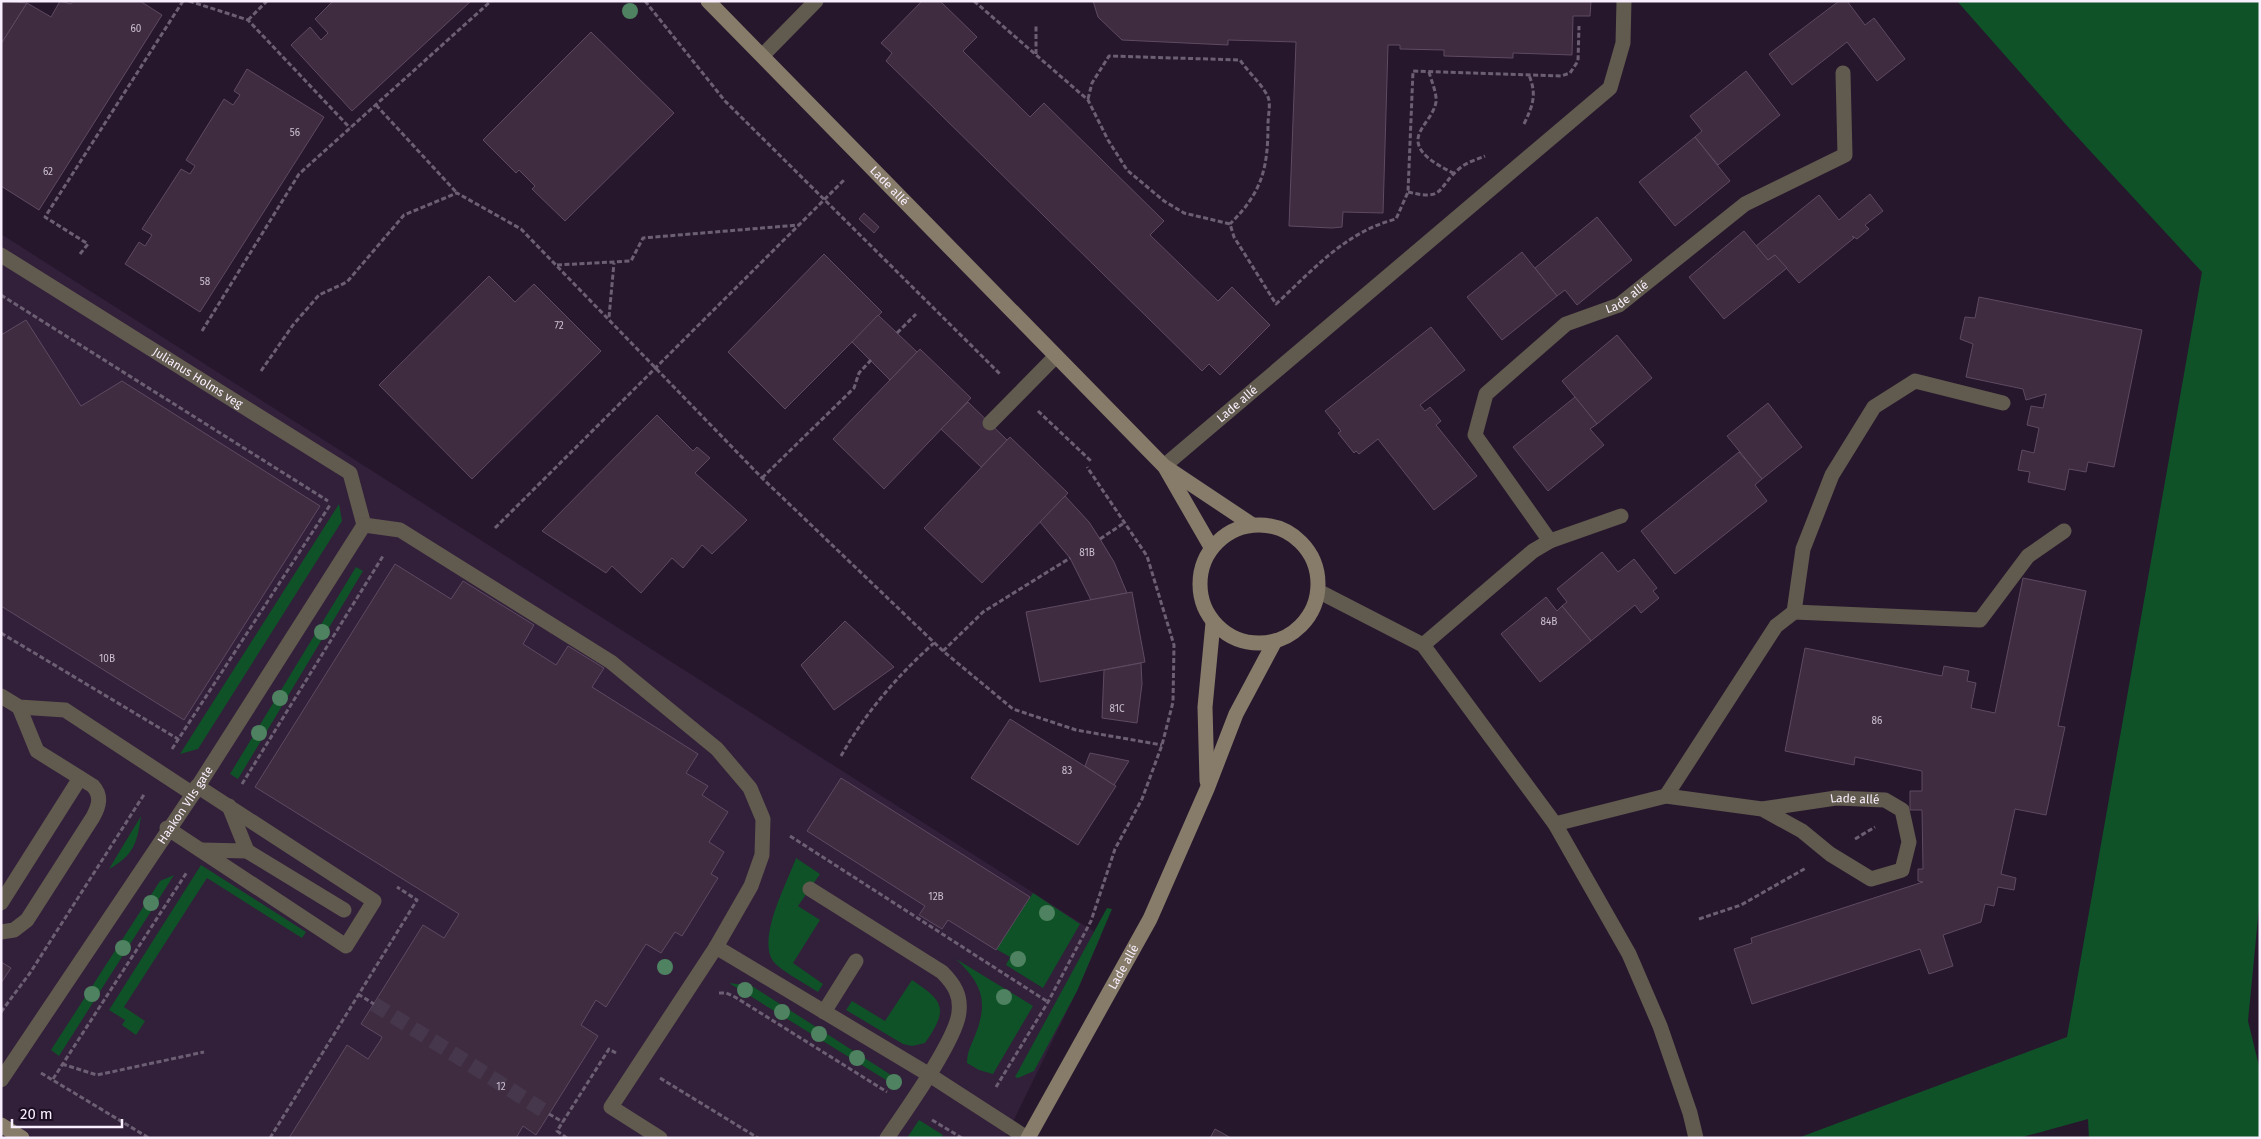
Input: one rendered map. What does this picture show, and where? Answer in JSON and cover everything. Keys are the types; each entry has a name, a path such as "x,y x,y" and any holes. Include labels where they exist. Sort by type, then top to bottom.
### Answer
{"street":[{"name":"Lade allé","path":"708,1 1164,466 1251,524"},
{"path":"763,55 816,1"},
{"name":"Lade allé","path":"1164,466 1610,88 1623,43 1624,1"},
{"name":"Lade allé","path":"1550,541 1475,435 1486,394 1566,324 1619,305 1745,204 1846,155 1843,72"},
{"name":"Julianus Holms veg","path":"1,255 350,473 364,525"},
{"path":"990,423 1056,356"},
{"path":"1794,612 1803,549 1832,475 1874,407 1915,381 2003,403"},
{"name":"Lade allé","path":"1164,466 1211,547"},
{"path":"1423,644 1533,551 1550,541 1621,516"},
{"path":"1251,524 1269,525 1286,531 1301,542 1312,556 1318,574 1318,591 1314,608 1304,623 1291,634 1275,641 1256,644 1238,640 1224,633 1213,622 1202,605 1198,585 1202,565 1211,547 1222,536 1236,528 1251,524"},
{"path":"364,525 400,530 611,662 717,749 750,788 764,819 762,855 751,886 716,947 611,1108 660,1138"},
{"name":"Haakon VIIs gate","path":"1,1080 167,828 195,790 364,525"},
{"path":"1666,796 1776,626 1794,612 1980,620 2028,556 2064,531"},
{"path":"1318,591 1423,644 1554,824 1629,954 1660,1026 1690,1113 1696,1138"},
{"name":"Lade allé","path":"1207,789 1205,707 1213,622"},
{"name":"Lade allé","path":"1028,1138 1150,919 1207,789 1236,714 1275,641"},
{"path":"1,696 19,707 65,710 158,772 228,806 374,901 346,946 167,828"},
{"path":"1,932 14,930 27,920 97,809 99,801 97,790 37,751 19,707"},
{"path":"1,903 80,778"},
{"name":"Lade allé","path":"1554,824 1666,796 1762,809 1836,798 1885,800 1902,810 1909,842 1902,870 1871,879 1830,854 1802,831 1762,809"},
{"path":"228,806 247,851"},
{"path":"201,850 247,851 344,910"},
{"path":"810,889 942,972 956,988 959,1002 957,1023 909,1106 887,1138"},
{"path":"716,947 928,1074 1028,1138"},
{"path":"824,1012 856,961"},
{"path":"1,1125 22,1138"}],"path":[{"path":"80,254 88,244 45,217 182,1"},
{"path":"189,1 248,20 350,128"},
{"path":"248,20 267,1"},
{"path":"202,331 299,174 491,1"},
{"path":"646,1 725,101 824,201 1092,462"},
{"path":"974,1 1088,100 1108,140 1127,170 1164,201 1184,214 1230,224"},
{"path":"1036,25 1036,54"},
{"path":"1230,224 1234,237 1276,304 1338,247 1362,230 1396,219 1408,192 1413,71 1560,76 1570,73 1578,61 1580,26"},
{"path":"1088,100 1092,83 1109,56 1240,60 1268,98 1268,151 1266,170 1259,186 1244,210 1230,224"},
{"path":"1429,72 1436,100 1433,112 1419,132 1418,142 1428,160 1455,174"},
{"path":"1522,129 1530,110 1535,90 1529,75"},
{"path":"376,105 457,193 521,229 762,478 934,643 1013,709 1076,730 1162,745"},
{"path":"1410,136 1419,137"},
{"path":"1408,192 1425,196 1437,194 1461,167 1486,155"},
{"path":"495,528 865,160"},
{"path":"261,371 293,325 319,295 347,282 404,215 457,193"},
{"path":"556,265 631,261 643,238 799,225"},
{"path":"608,318 614,263"},
{"path":"1,295 331,502 30,972 1,1012"},
{"path":"897,333 916,314"},
{"path":"762,478 854,388 858,373 870,360"},
{"path":"983,1108 1048,1002 1091,921 1115,849 1142,799 1162,745 1173,702 1174,645 1147,556 1087,467"},
{"path":"1100,539 1124,524"},
{"path":"943,651 984,612 1070,558"},
{"path":"2,634 178,739"},
{"path":"841,756 867,716 906,668 934,643"},
{"path":"764,819 1048,1002"},
{"path":"715,995 726,993 735,997 962,1138"},
{"path":"358,994 374,1004"},
{"path":"62,1064 97,1075 204,1052"},
{"path":"659,1078 663,1070"},
{"path":"42,1073 149,1138"},
{"path":"549,1114 563,1122 557,1132 566,1138"}],"shaded area":[{"path":"1,234 1101,936 1077,991 1005,1138 1,1138"}],"green space":[{"path":"1957,1 2260,1 2260,897 2248,1021 2260,1070 2260,1138 2089,1138 2088,1119 2019,1138 1798,1138 2067,1037 2202,272 2069,128"},
{"path":"339,504 342,521 198,749 180,754"},
{"path":"356,567 363,571 238,779 230,774"},
{"path":"141,816 138,834 133,847 124,859 109,869"},
{"path":"796,858 820,874 798,906 820,920 793,963 823,984 818,992 777,965 769,951 771,925 775,910"},
{"path":"201,865 306,932 302,938 207,878 124,1007 145,1021 136,1035 122,1025 125,1020 109,1010"},
{"path":"174,875 59,1056 51,1050 160,881"},
{"path":"1033,893 1080,924 1043,988 1006,965 1010,957 996,949"},
{"path":"1107,908 1112,909 1077,991 1034,1071 1018,1078 1015,1077"},
{"path":"956,959 1033,1006 993,1074 979,1070 967,1063 969,1051 980,1021 982,1001 980,992 971,975"},
{"path":"912,980 931,994 937,1000 940,1007 938,1022 925,1043 912,1046 903,1044 846,1010 852,1001 885,1021"},
{"path":"729,983 752,986 902,1082 899,1088"},
{"path":"919,1120 943,1135 941,1138 907,1138"}],"building":[{"path":"1,1 27,3 1,44"},
{"path":"60,1 71,4 73,1 140,1 162,15 39,210 1,186 1,44 27,3 51,17"},
{"path":"333,1 471,1 352,111 291,45 310,27 321,40 328,33 315,19"},
{"path":"922,1 940,1 977,37 963,51 1030,117 1044,103 1164,221 1150,235 1218,301 1232,287 1270,325 1220,375 1209,364 1202,371 886,61 892,53 881,43"},
{"path":"1093,1 1591,1 1590,16 1573,16 1572,55 1513,53 1513,58 1444,56 1444,50 1400,49 1400,45 1388,45 1383,213 1343,212 1342,227 1332,228 1289,226 1296,42 1228,40 1228,45 1122,40 1098,17"},
{"path":"1839,1 1847,1 1865,25 1874,18 1905,59 1877,81 1847,42 1792,85 1769,54"},
{"path":"591,32 674,113 565,221 532,189 535,186 519,170 516,173 483,140"},
{"path":"247,69 324,117 200,312 125,264 139,242 145,246 152,235 142,229 181,169 190,174 195,166 186,160 224,99 233,105 240,95 234,91"},
{"path":"1746,71 1780,115 1718,165 1695,137 1702,131 1690,116"},
{"path":"1695,137 1730,181 1675,226 1639,182"},
{"path":"1870,194 1883,211 1865,225 1869,229 1857,239 1852,236 1854,238 1799,283 1775,255 1768,260 1756,246 1819,195 1839,220"},
{"path":"864,213 879,227 874,233 859,219"},
{"path":"1597,217 1632,260 1577,305 1565,290 1557,296 1535,268"},
{"path":"1744,231 1768,260 1775,255 1787,268 1724,319 1689,277"},
{"path":"1522,252 1557,296 1502,340 1467,297"},
{"path":"824,254 882,312 785,409 728,352"},
{"path":"489,276 515,302 534,284 601,351 472,479 379,385"},
{"path":"1979,297 2142,330 2114,467 2088,462 2086,472 2069,469 2065,490 2028,482 2030,472 2018,470 2022,450 2034,453 2039,428 2027,425 2031,406 2043,408 2046,394 2026,400 2023,389 1966,377 1973,344 1960,339 1965,317 1975,318"},
{"path":"878,315 917,352 890,380 852,342"},
{"path":"26,320 81,406 122,381 320,506 184,720 1,606 1,335"},
{"path":"1431,327 1465,370 1420,405 1425,411 1430,407 1441,421 1436,425 1477,476 1434,510 1378,439 1359,454 1356,451 1354,453 1338,433 1341,431 1325,411"},
{"path":"1617,335 1652,378 1597,424 1562,381"},
{"path":"920,349 971,398 884,489 833,439"},
{"path":"1575,397 1597,424 1590,429 1604,445 1548,491 1513,447"},
{"path":"968,402 1007,440 981,467 941,429"},
{"path":"1768,403 1802,447 1762,479 1727,436"},
{"path":"657,415 693,451 697,447 710,458 695,473 747,520 712,554 702,545 683,568 672,558 641,593 612,566 606,573 542,531"},
{"path":"1010,437 1068,493 982,583 924,528"},
{"path":"1739,452 1762,479 1755,485 1767,501 1675,574 1641,531"},
{"path":"1065,496 1089,522 1100,539 1114,562 1127,593 1091,600 1070,558 1040,522"},
{"path":"1602,552 1618,572 1634,559 1657,588 1653,591 1659,598 1641,613 1635,605 1591,641 1562,606 1567,602 1557,589"},
{"path":"395,564 451,599 463,581 534,625 523,644 556,665 568,646 604,668 592,687 698,754 686,773 708,786 702,795 728,812 709,842 724,852 711,874 718,878 682,936 675,932 661,953 646,944 606,1007 596,1000 581,1025 598,1036 536,1135 523,1126 516,1138 289,1138 347,1045 368,1059 380,1041 382,1037 361,1024 423,925 444,938 459,914 255,787"},
{"path":"2023,578 2086,591 2058,726 2065,727 2046,815 2015,809 2001,874 2016,878 2014,890 1998,887 1994,906 1985,904 1981,922 1943,935 1953,966 1929,974 1920,949 1752,1004 1734,949 1752,943 1751,938 1923,882 1918,881 1918,869 1923,869 1922,810 1910,810 1910,791 1922,791 1922,771 1855,757 1854,765 1785,751 1805,648 1942,676 1944,666 1969,671 1967,681 1976,683 1971,708 1995,713"},
{"path":"1132,592 1145,662 1040,682 1026,612"},
{"path":"1546,597 1557,611 1562,606 1591,641 1540,682 1501,634"},
{"path":"845,621 894,667 834,710 801,665"},
{"path":"1141,663 1142,684 1137,723 1102,718 1104,670"},
{"path":"1010,719 1116,786 1078,845 971,778"},
{"path":"1090,753 1129,761 1114,785 1085,766"},
{"path":"841,778 1030,897 996,950 948,920 942,929 919,915 925,906 807,831"},
{"path":"1,962 11,968 1,983"},
{"path":"1215,1129 1231,1138 1210,1138"}],"tunnel":[{"path":"374,1004 549,1114"}]}
